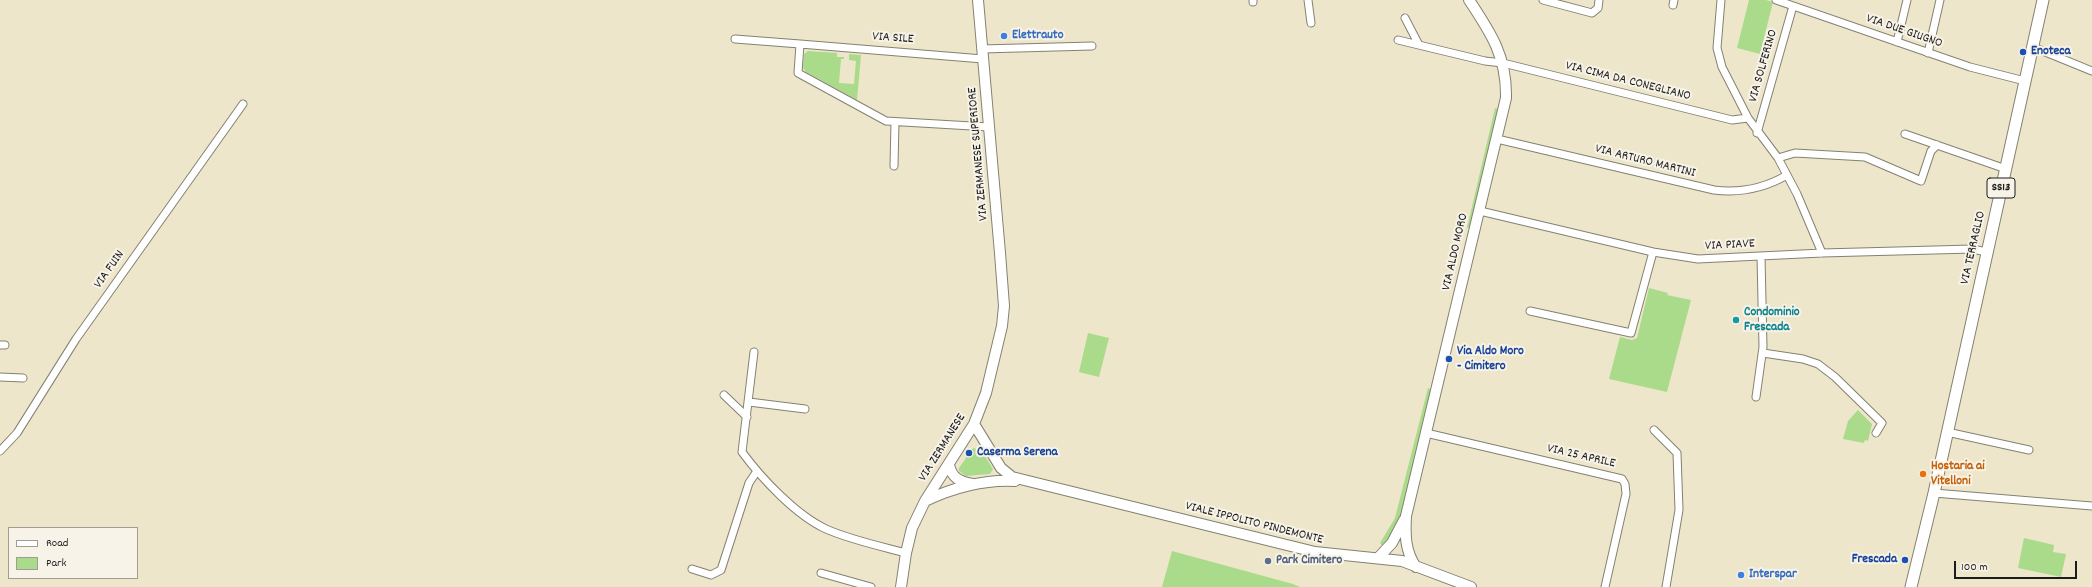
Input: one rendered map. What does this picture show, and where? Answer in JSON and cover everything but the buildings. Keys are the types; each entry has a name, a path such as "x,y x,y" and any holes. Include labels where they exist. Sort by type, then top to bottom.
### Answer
{"main road":[{"name":"VIA TERRAGLIO","path":"1911,587 1934,493 2043,0"}],"street":[{"name":"VIA ZERMANESE SUPERIORE","path":"978,0 1004,306"},
{"path":"1308,0 1311,23"},
{"name":"VIA ALDO MORO","path":"1406,516 1506,98 1503,63 1500,53 1469,0"},
{"path":"1543,0 1592,13 1598,8 1599,0"},
{"path":"1721,0 1717,48 1719,57 1748,118 1757,133 1778,158 1787,175 1807,214 1822,253"},
{"name":"VIA DUE GIUGNO","path":"1776,0 1970,67 2026,80"},
{"path":"1897,42 1907,0"},
{"path":"1928,53 1940,0"},
{"name":"VIA SOLFERINO","path":"1757,133 1793,6"},
{"path":"1405,18 1418,45"},
{"name":"VIA SILE","path":"736,40 983,54 1092,46"},
{"name":"VIA CIMA DA CONEGLIANO","path":"1398,40 1485,61 1503,63 1732,120 1748,118"},
{"path":"800,44 798,73 886,121 989,127"},
{"path":"2033,47 2092,71"},
{"name":"VIA FUIN","path":"0,451 17,433 76,339 243,104"},
{"path":"894,166 895,122"},
{"path":"1905,134 2006,169"},
{"name":"VIA ARTURO MARTINI","path":"1497,139 1726,192 1749,190 1780,180 1787,175"},
{"path":"1778,158 1795,153 1865,157 1921,181 1931,151 1937,145"},
{"name":"VIA PIAVE","path":"1480,211 1653,252 1698,259 1822,253 1972,249 1987,252"},
{"path":"1530,311 1631,333 1653,252"},
{"path":"1756,397 1763,354 1760,256"},
{"name":"VIA ZERMANESE","path":"901,587 906,553 912,528 925,501 974,424 986,393 998,348 1004,306"},
{"path":"754,352 742,452 757,471 799,511 826,529 906,553"},
{"path":"1763,354 1812,361 1829,371 1882,423 1876,433"},
{"path":"0,377 23,378"},
{"path":"724,395 747,417"},
{"path":"749,402 805,409"},
{"name":"VIALE IPPOLITO PINDEMONTE","path":"974,424 1004,472 1012,477 1031,483 1315,552 1339,556 1397,560 1470,587"},
{"path":"1654,430 1677,453 1679,510 1666,587"},
{"name":"VIA 25 APRILE","path":"1426,432 1622,479 1625,484 1626,494 1605,587"},
{"path":"1947,432 2029,450"},
{"name":"VIALE IPPOLITO PINDEMONTE","path":"949,465 952,474 957,480 975,484"},
{"path":"692,569 711,575 720,570 749,483 757,471"},
{"name":"VIALE IPPOLITO PINDEMONTE","path":"925,501 948,491 975,484 999,480 1031,483"},
{"path":"1934,493 2092,506"},
{"path":"1378,558 1392,543 1406,516"},
{"path":"1406,516 1407,548 1410,558 1416,566"},
{"path":"1392,543 1391,550 1397,560 1404,556 1407,548"},
{"path":"821,573 872,587"}],"green space":[{"path":"1749,0 1766,0 1773,2 1760,54 1737,48"},
{"path":"808,51 837,53 837,57 844,57 844,59 841,59 839,83 854,84 856,61 849,60 849,54 861,55 857,100 806,72 803,68 804,54"},
{"path":"1495,108 1499,109 1471,228 1467,228"},
{"path":"1649,288 1668,293 1667,295 1691,300 1667,392 1609,379 1620,337 1632,340 1637,338"},
{"path":"1088,333 1109,338 1099,377 1079,372"},
{"path":"1428,388 1432,389 1402,517 1385,549 1380,543 1395,518"},
{"path":"1858,410 1872,424 1868,441 1865,440 1864,443 1843,439 1848,421"},
{"path":"973,448 981,450 993,469 990,474 966,476 959,471 959,468"},
{"path":"2024,538 2054,545 2053,552 2066,554 2061,577 2018,568"},
{"path":"1172,551 1293,584 1300,587 1162,587"}],"place":[{"name":"Elettrauto","path":"1004,36"},
{"name":"Enoteca","path":"2023,52"},
{"name":"Condominio Frescada","path":"1736,320"},
{"name":"Via Aldo Moro - Cimitero","path":"1449,359"},
{"name":"Caserma Serena","path":"969,453"},
{"name":"Hostaria ai Vitelloni","path":"1923,474"},
{"name":"Frescada","path":"1905,560"},
{"name":"Park Cimitero","path":"1268,561"},
{"name":"Interspar","path":"1741,575"}]}
